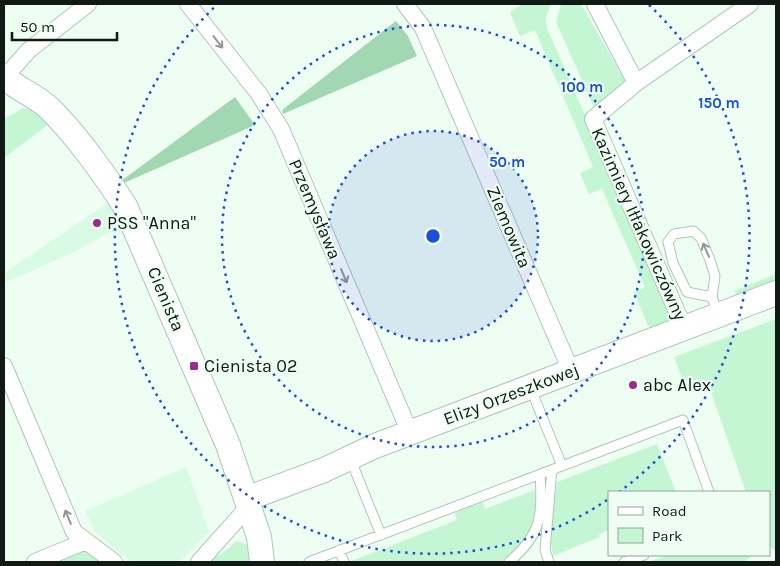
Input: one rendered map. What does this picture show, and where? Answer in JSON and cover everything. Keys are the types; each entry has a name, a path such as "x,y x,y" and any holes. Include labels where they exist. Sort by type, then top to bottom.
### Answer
{"street":[{"path":"4,78 29,50 88,4"},
{"name":"Przemysława","path":"188,4 260,94 280,129 410,432"},
{"name":"Ziemowita","path":"405,4 423,28 430,42 571,371"},
{"path":"595,4 636,83 750,4"},
{"name":"Cienista","path":"4,78 37,97 52,110 112,186 125,206 228,445 259,536 262,562"},
{"name":"Kazimiery Iłłakowiczówny","path":"636,83 593,119 684,328"},
{"name":"Elizy Orzeszkowej","path":"248,502 410,432 684,328 715,306 776,293"},
{"path":"4,366 74,532 114,562"},
{"path":"199,562 248,502"},
{"path":"36,562 86,541"}],"lane":[{"path":"693,231 700,238 715,276 715,306 687,292 671,256 668,242 674,234 693,231"},
{"path":"530,387 562,466"},
{"path":"309,562 683,420 710,491"},
{"path":"350,458 381,535"},
{"path":"549,562 544,550 552,470"},
{"path":"509,562 524,549 536,532 542,497 540,475"},
{"path":"339,550 344,562"},
{"path":"624,562 641,556"}],"shaded area":[{"path":"396,21 408,36 417,56 283,114 282,110"},
{"path":"235,97 255,125 124,183 121,181"},
{"path":"108,203 124,231 109,233 70,254 4,283 4,273"},
{"path":"186,467 209,531 180,562 131,562 94,531 86,511"}],"green space":[{"path":"523,4 551,4 546,17 547,28 675,322 654,329 648,326 634,292 645,287 602,189 589,194 580,173 593,167 535,30 520,36 510,12"},
{"path":"561,4 581,4 625,81 624,90 596,112 556,22"},
{"path":"23,108 35,111 50,123 4,158 4,119"},
{"path":"776,274 776,285 739,299 734,291"},
{"path":"776,319 776,550 770,547 770,491 746,491 708,384 687,392 674,357"},
{"path":"657,444 676,491 608,491 608,530 599,534 600,537 553,556 550,536 557,482"},
{"path":"535,490 536,516 532,532 502,562 349,562 457,520 452,507 480,497 485,509"},
{"path":"237,541 247,545 249,562 208,562 217,552 220,555"},
{"path":"81,550 103,562 47,562"},
{"path":"664,556 753,556 744,562 649,562"}],"place":[{"name":"PSS \"Anna\"","path":"97,223"},
{"name":"Cienista 02","path":"194,366"},
{"name":"abc Alex","path":"633,385"}]}
